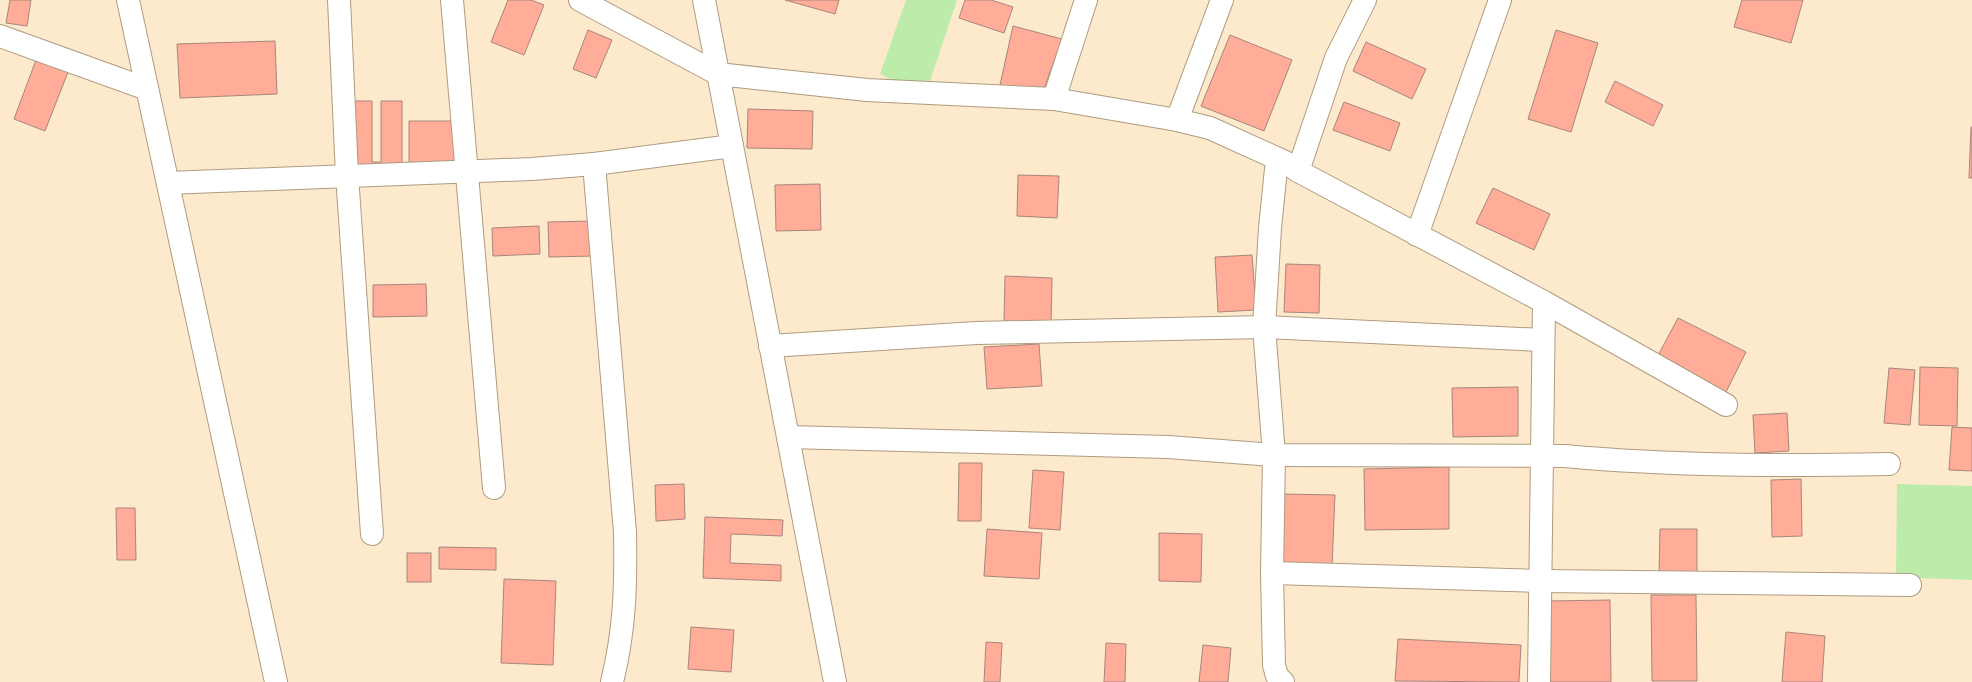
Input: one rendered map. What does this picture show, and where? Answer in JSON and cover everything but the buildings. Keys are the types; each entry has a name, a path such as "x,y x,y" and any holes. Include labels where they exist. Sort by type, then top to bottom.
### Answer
{"street":[{"path":"128,0 276,682"},
{"path":"339,0 347,175 372,534"},
{"path":"452,0 494,488"},
{"path":"580,0 718,74 867,90 1054,99 1177,120 1210,128 1277,158 1298,171 1544,302 1726,405"},
{"path":"704,0 835,682"},
{"path":"1054,99 1086,0"},
{"path":"1177,120 1222,0"},
{"path":"1298,171 1336,58 1365,0"},
{"path":"1417,235 1500,0"},
{"path":"0,36 147,89"},
{"path":"168,183 347,175 467,173 594,164 732,146"},
{"path":"1277,158 1270,228 1264,327 1274,455 1272,572 1274,665 1277,676 1283,682"},
{"path":"594,164 625,532 626,587 620,647 612,682"},
{"path":"1539,682 1544,302"},
{"path":"770,346 976,333 1264,327 1543,340"},
{"path":"788,437 1168,447 1274,455 1542,456 1755,466 1889,464"},
{"path":"1272,572 1540,581 1910,585"}],"green space":[{"path":"906,0 957,0 925,96 880,74"},
{"path":"1897,484 1972,486 1972,580 1896,577"}]}
